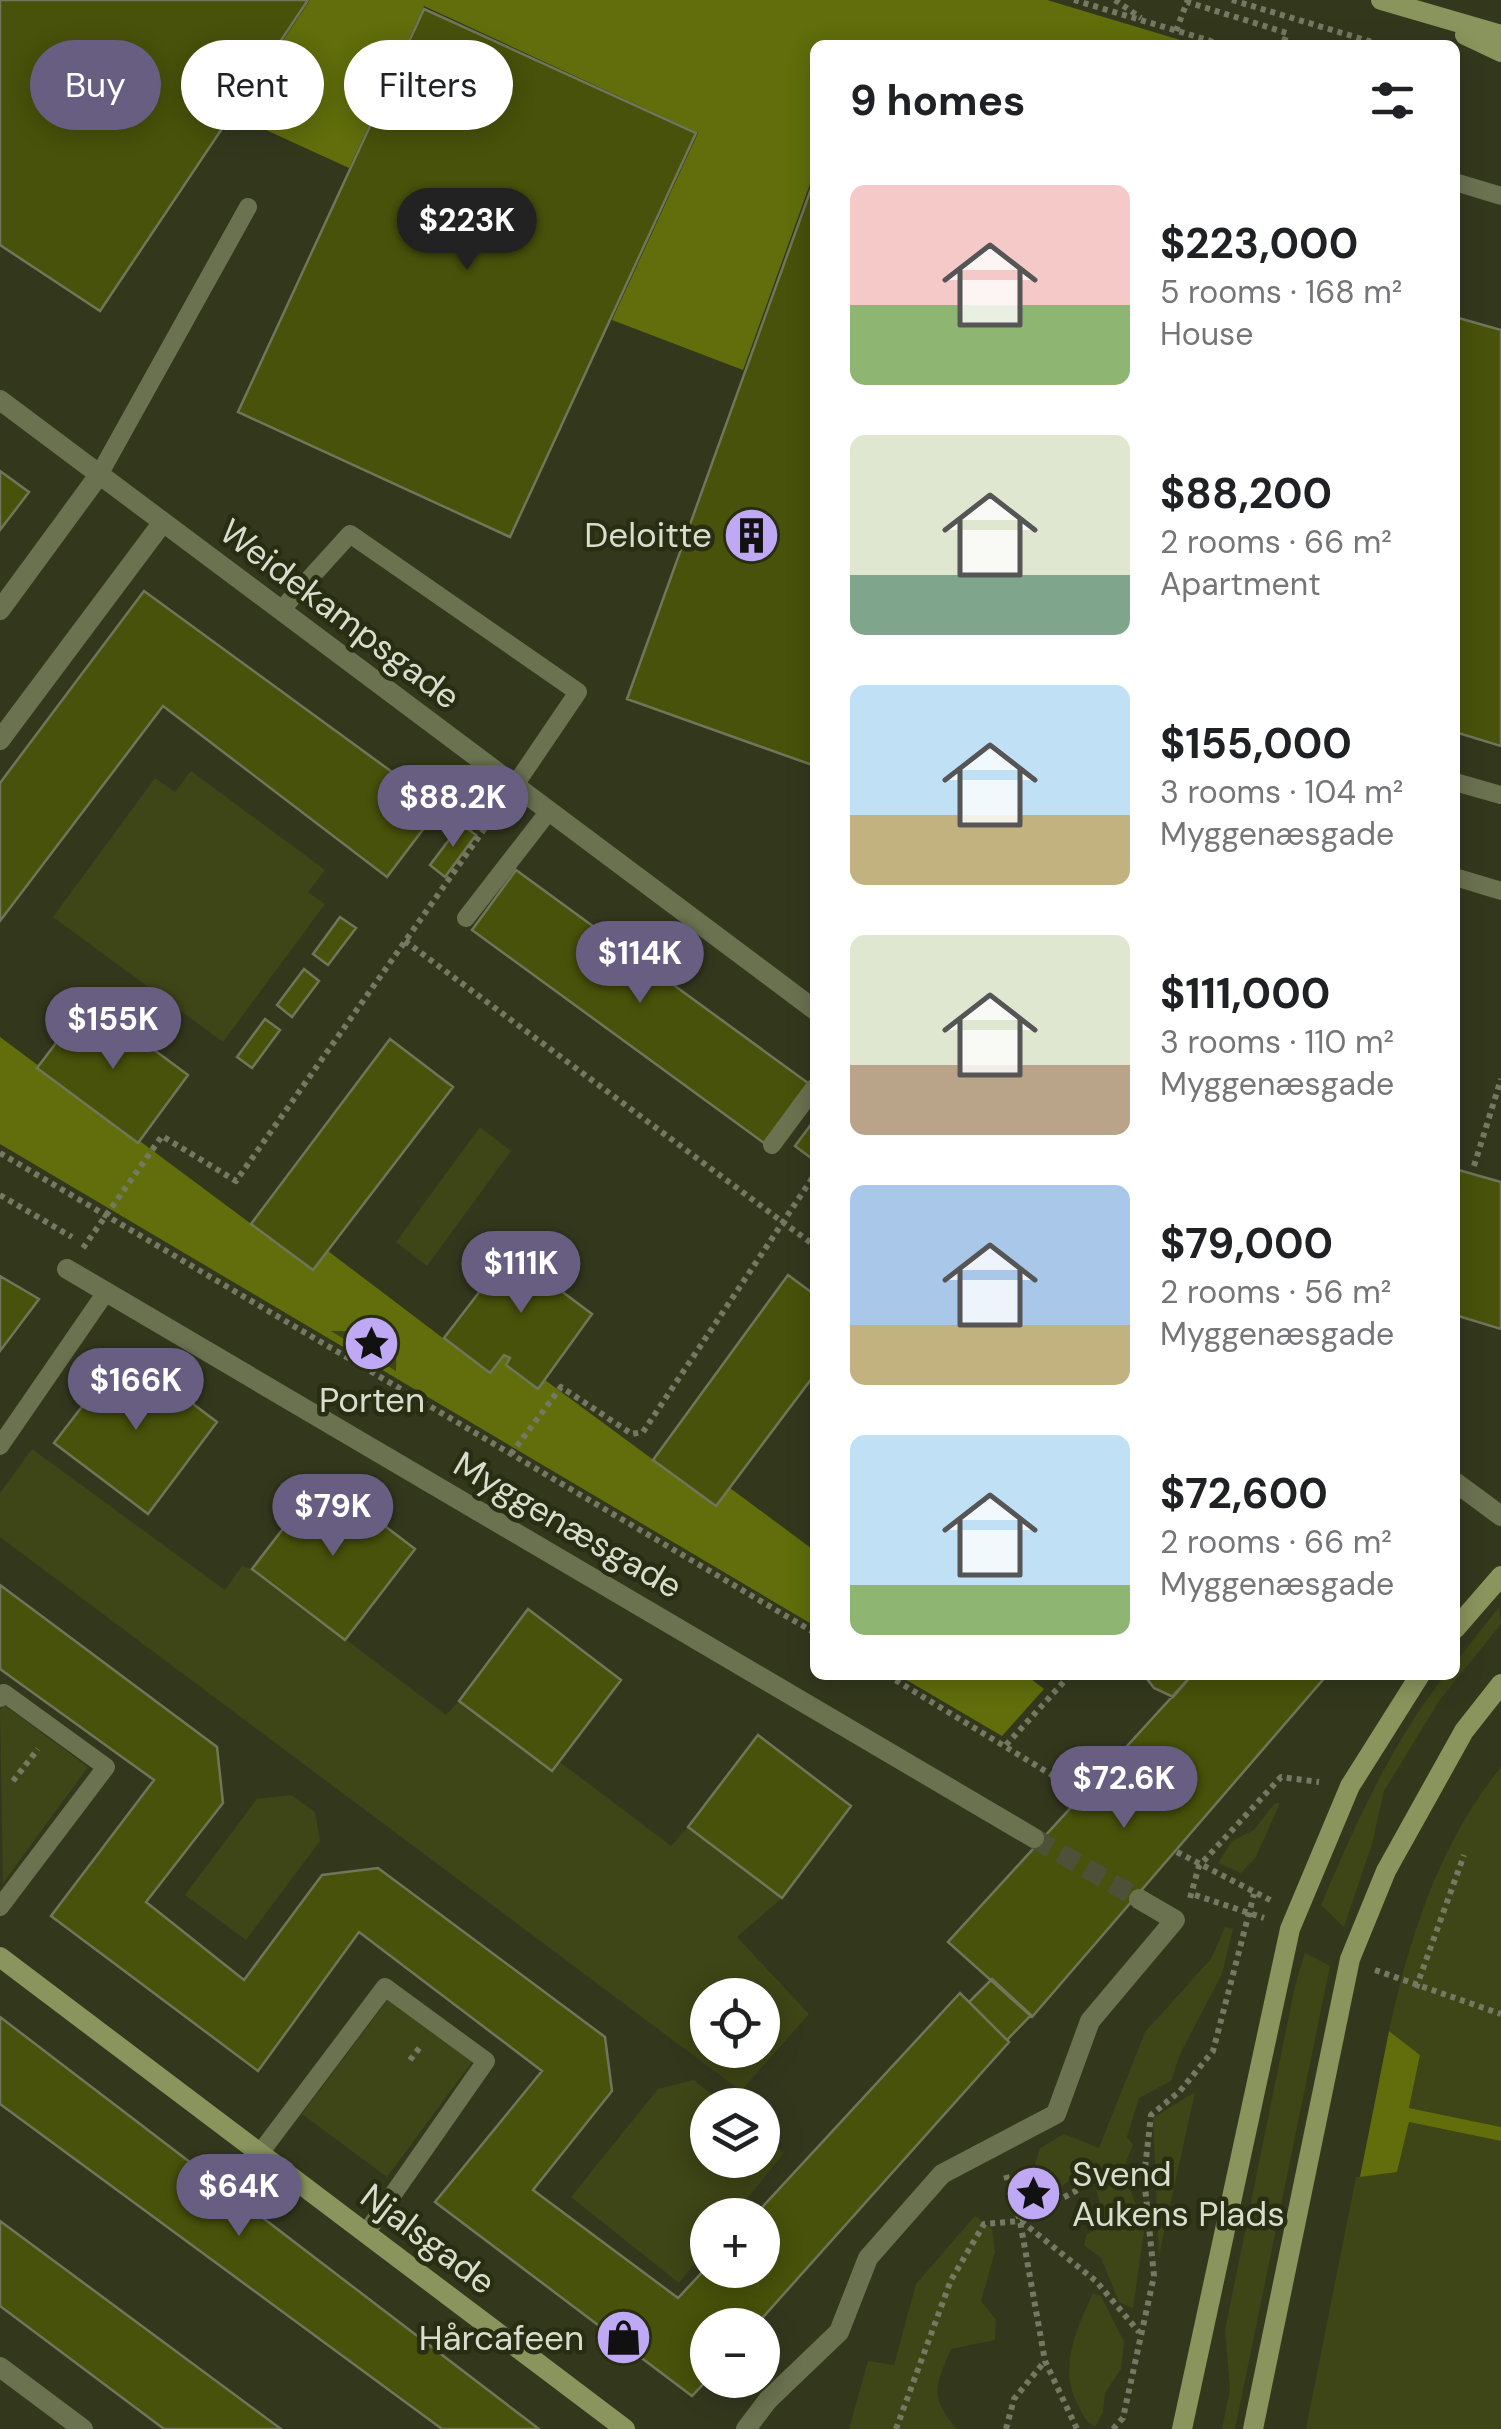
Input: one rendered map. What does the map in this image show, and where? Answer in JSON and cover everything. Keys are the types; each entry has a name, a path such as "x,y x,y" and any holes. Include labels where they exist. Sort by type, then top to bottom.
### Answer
{"street":[{"path":"1380,0 1501,35"},
{"path":"1409,9 1501,52"},
{"name":"Weidekampsgade","path":"0,400 810,1006"},
{"path":"0,610 99,475"},
{"path":"0,740 163,522"},
{"name":"Myggenæsgade","path":"68,1269 1034,1838"},
{"path":"1460,1486 1501,1516"},
{"path":"1460,1624 1501,1576"},
{"path":"1182,2429 1290,1930 1350,1786 1417,1680"},
{"path":"1253,2429 1350,1959 1386,1871 1464,1730 1501,1684"},
{"path":"746,2429 768,2400 839,2332 868,2258 942,2174 1056,2114 1090,2022 1176,1920 1138,1899"},
{"name":"Njalsgade","path":"0,1957 625,2429"},
{"path":"0,2367 83,2429"}],"lane":[{"path":"1460,184 1501,196"},
{"path":"99,475 248,207"},
{"path":"281,610 350,534 578,692 515,785"},
{"path":"1460,783 1501,795"},
{"path":"466,918 550,811"},
{"path":"1460,879 1501,891"},
{"path":"772,1145 810,1094"},
{"path":"0,1446 106,1292"},
{"path":"0,1698 4,1693 106,1767 0,1907"},
{"path":"260,2153 384,1987 486,2061 366,2234"}],"path":[{"path":"1074,0 1208,40"},
{"path":"1115,0 1146,22"},
{"path":"1232,0 1365,40"},
{"path":"1176,31 1187,2 1287,33 1285,40"},
{"path":"108,1212 162,1136 236,1181 515,785"},
{"path":"405,941 810,1242"},
{"path":"1474,1166 1501,1080"},
{"path":"0,1154 108,1212 810,1630"},
{"path":"513,1452 564,1387 632,1434 643,1432 810,1181"},
{"path":"896,1680 1080,1792"},
{"path":"1006,1745 1065,1680"},
{"path":"1290,1930 1248,1911 1192,1894 1199,1866 1281,1777 1350,1786"},
{"path":"1176,1852 1199,1866"},
{"path":"1416,1988 1464,1854"},
{"path":"1113,2429 1123,2418 1154,2276 1144,2177 1151,2115 1180,2092 1212,2050 1254,1894"},
{"path":"1350,1959 1416,1988 1501,2014"},
{"path":"997,2145 1020,2221 1045,2361 1078,2429"},
{"path":"896,2429 926,2338 938,2326 951,2280 984,2224 1020,2221 1096,2180 1144,2177"},
{"path":"1020,2221 1096,2280 1140,2332"},
{"path":"1006,2429 1014,2399 1045,2361"}],"shaded area":[{"path":"310,0 1047,0 1180,40 810,40 810,184 743,370 612,320 698,133 513,47 513,40 497,40 424,6 408,40 344,40 344,130 367,130 349,168 266,130 324,130 324,40 283,40"},
{"path":"191,771 325,870 308,892 325,904 223,1042 53,917 155,778 175,792"},
{"path":"0,1037 313,1270 328,1251 489,1373 504,1355 510,1358 506,1365 537,1389 545,1380 716,1506 730,1488 810,1547 810,1623 0,1144","holes":["331,1331 397,1331 396,1371"]},
{"path":"480,1127 511,1151 427,1266 396,1242"},
{"path":"329,1331 397,1331 398,1372 397,1372"},
{"path":"32,1449 225,1590 242,1566 252,1569 446,1715 459,1701 552,1771 560,1762 671,1846 688,1827 782,1898 737,1937 775,1978 690,1978 690,2053 0,1537 0,1493"},
{"path":"1499,1607 1501,1624 1460,1675 1460,1657"},
{"path":"907,1680 1032,1680 1044,1689 1002,1736"},
{"path":"1441,1680 1456,1680 1384,1791 1372,1844 1344,1927 1321,1905 1361,1815"},
{"path":"4,1705 88,1767 3,1883 0,1710"},
{"path":"1501,1767 1501,2127 1409,2108 1420,2055 1389,2031 1417,1926 1444,1859 1460,1827"},
{"path":"291,1795 315,1812 320,1841 246,1940 185,1895 257,1799"},
{"path":"1275,1803 1280,1803 1256,1857 1241,1873 1218,1863 1232,1841 1254,1830"},
{"path":"1225,1927 1233,1929 1222,1974 1180,2054 1171,2081 1139,2098 1127,2137 1133,2145 1123,2169 1080,2171 1054,2193 1030,2181 1040,2148 1064,2134 1099,2148 1145,2032 1211,1959"},
{"path":"1305,1953 1330,1966 1235,2429 1222,2429 1230,2389 1225,2330"},
{"path":"780,1983 809,2014 780,2047"},
{"path":"388,1999 472,2062 387,2177 302,2114"},
{"path":"1389,2031 1420,2055 1409,2108 1501,2127 1501,2141 1409,2122 1397,2172 1360,2177"},
{"path":"710,2068 761,2068 744,2088 737,2088"},
{"path":"694,2080 704,2088 690,2088 690,2178 764,2178 748,2198 690,2198 690,2269 679,2283 571,2197 658,2089"},
{"path":"1195,2092 1159,2256 1153,2118"},
{"path":"1409,2122 1501,2141 1501,2429 1306,2429 1356,2177 1397,2172"},
{"path":"1121,2184 1130,2188 1144,2231 1133,2308 1119,2302 1101,2258 1084,2245 1087,2234 1105,2224 1095,2186"},
{"path":"975,2216 992,2229 995,2252 981,2301 996,2320 995,2340 951,2349 938,2391 942,2408 957,2429 849,2429 868,2361 894,2365 916,2284"},
{"path":"1093,2293 1101,2296 1124,2342 1121,2369 1105,2393 1103,2412 1095,2427 1076,2401 1069,2374 1076,2333"}],"building":[{"path":"0,0 308,0 281,40 181,40 181,130 221,130 100,311 0,245"},
{"path":"424,9 492,40 410,40"},
{"path":"513,50 696,133 510,537 238,412 368,130 513,130"},
{"name":"Deloitte","path":"810,192 810,764 627,699"},
{"path":"1460,318 1501,330 1501,746 1460,734"},
{"path":"0,471 29,492 0,530"},
{"path":"144,591 440,807 387,877 163,706 0,921 0,783"},
{"path":"461,824 476,835 445,877 430,865"},
{"path":"516,870 808,1083 764,1143 472,930"},
{"path":"340,917 356,928 328,965 313,954"},
{"path":"304,969 319,981 292,1017 277,1005"},
{"path":"88,1001 188,1075 138,1143 37,1068"},
{"path":"265,1019 280,1030 252,1068 237,1057"},
{"path":"390,1039 453,1087 313,1270 251,1224"},
{"path":"810,1126 810,1157 795,1146"},
{"path":"1460,1170 1501,1182 1501,1329 1460,1317"},
{"path":"523,1235 569,1270 556,1287 592,1314 538,1389 506,1365 510,1358 504,1355 490,1373 444,1338"},
{"path":"788,1275 810,1291 810,1381 716,1506 653,1460"},
{"path":"0,1276 39,1299 0,1351"},
{"path":"124,1352 217,1422 148,1514 54,1443"},
{"path":"322,1478 415,1549 345,1640 252,1569"},
{"path":"0,1585 217,1747 223,1803 146,1902 244,1980 322,1875 378,1868 605,2037 612,2091 533,2190 678,2298 690,2285 780,2288 780,2198 771,2198 960,1993 1009,2042 771,2308 690,2308 690,2394 435,2202 542,2071 359,1932 258,2071 51,1916 154,1780 0,1669"},
{"path":"528,1609 621,1680 552,1771 459,1701"},
{"path":"1148,1680 1188,1680 1173,1697 1154,1688"},
{"path":"1187,1680 1323,1680 1032,2017 948,1942"},
{"path":"758,1735 851,1806 782,1898 688,1827"},
{"path":"992,1979 1031,2015 1007,2040 969,2002"},
{"path":"0,2017 539,2429 442,2429 0,2104"},
{"path":"0,2221 281,2429 164,2429 0,2306"}],"tunnel":[{"path":"1034,1838 1139,1899"}],"place":[{"name":"Deloitte","path":"751,535"},
{"name":"Porten","path":"372,1344"},
{"name":"Svend Aukens Plads","path":"1033,2194"},
{"name":"Hårcafeen","path":"623,2338"}]}
